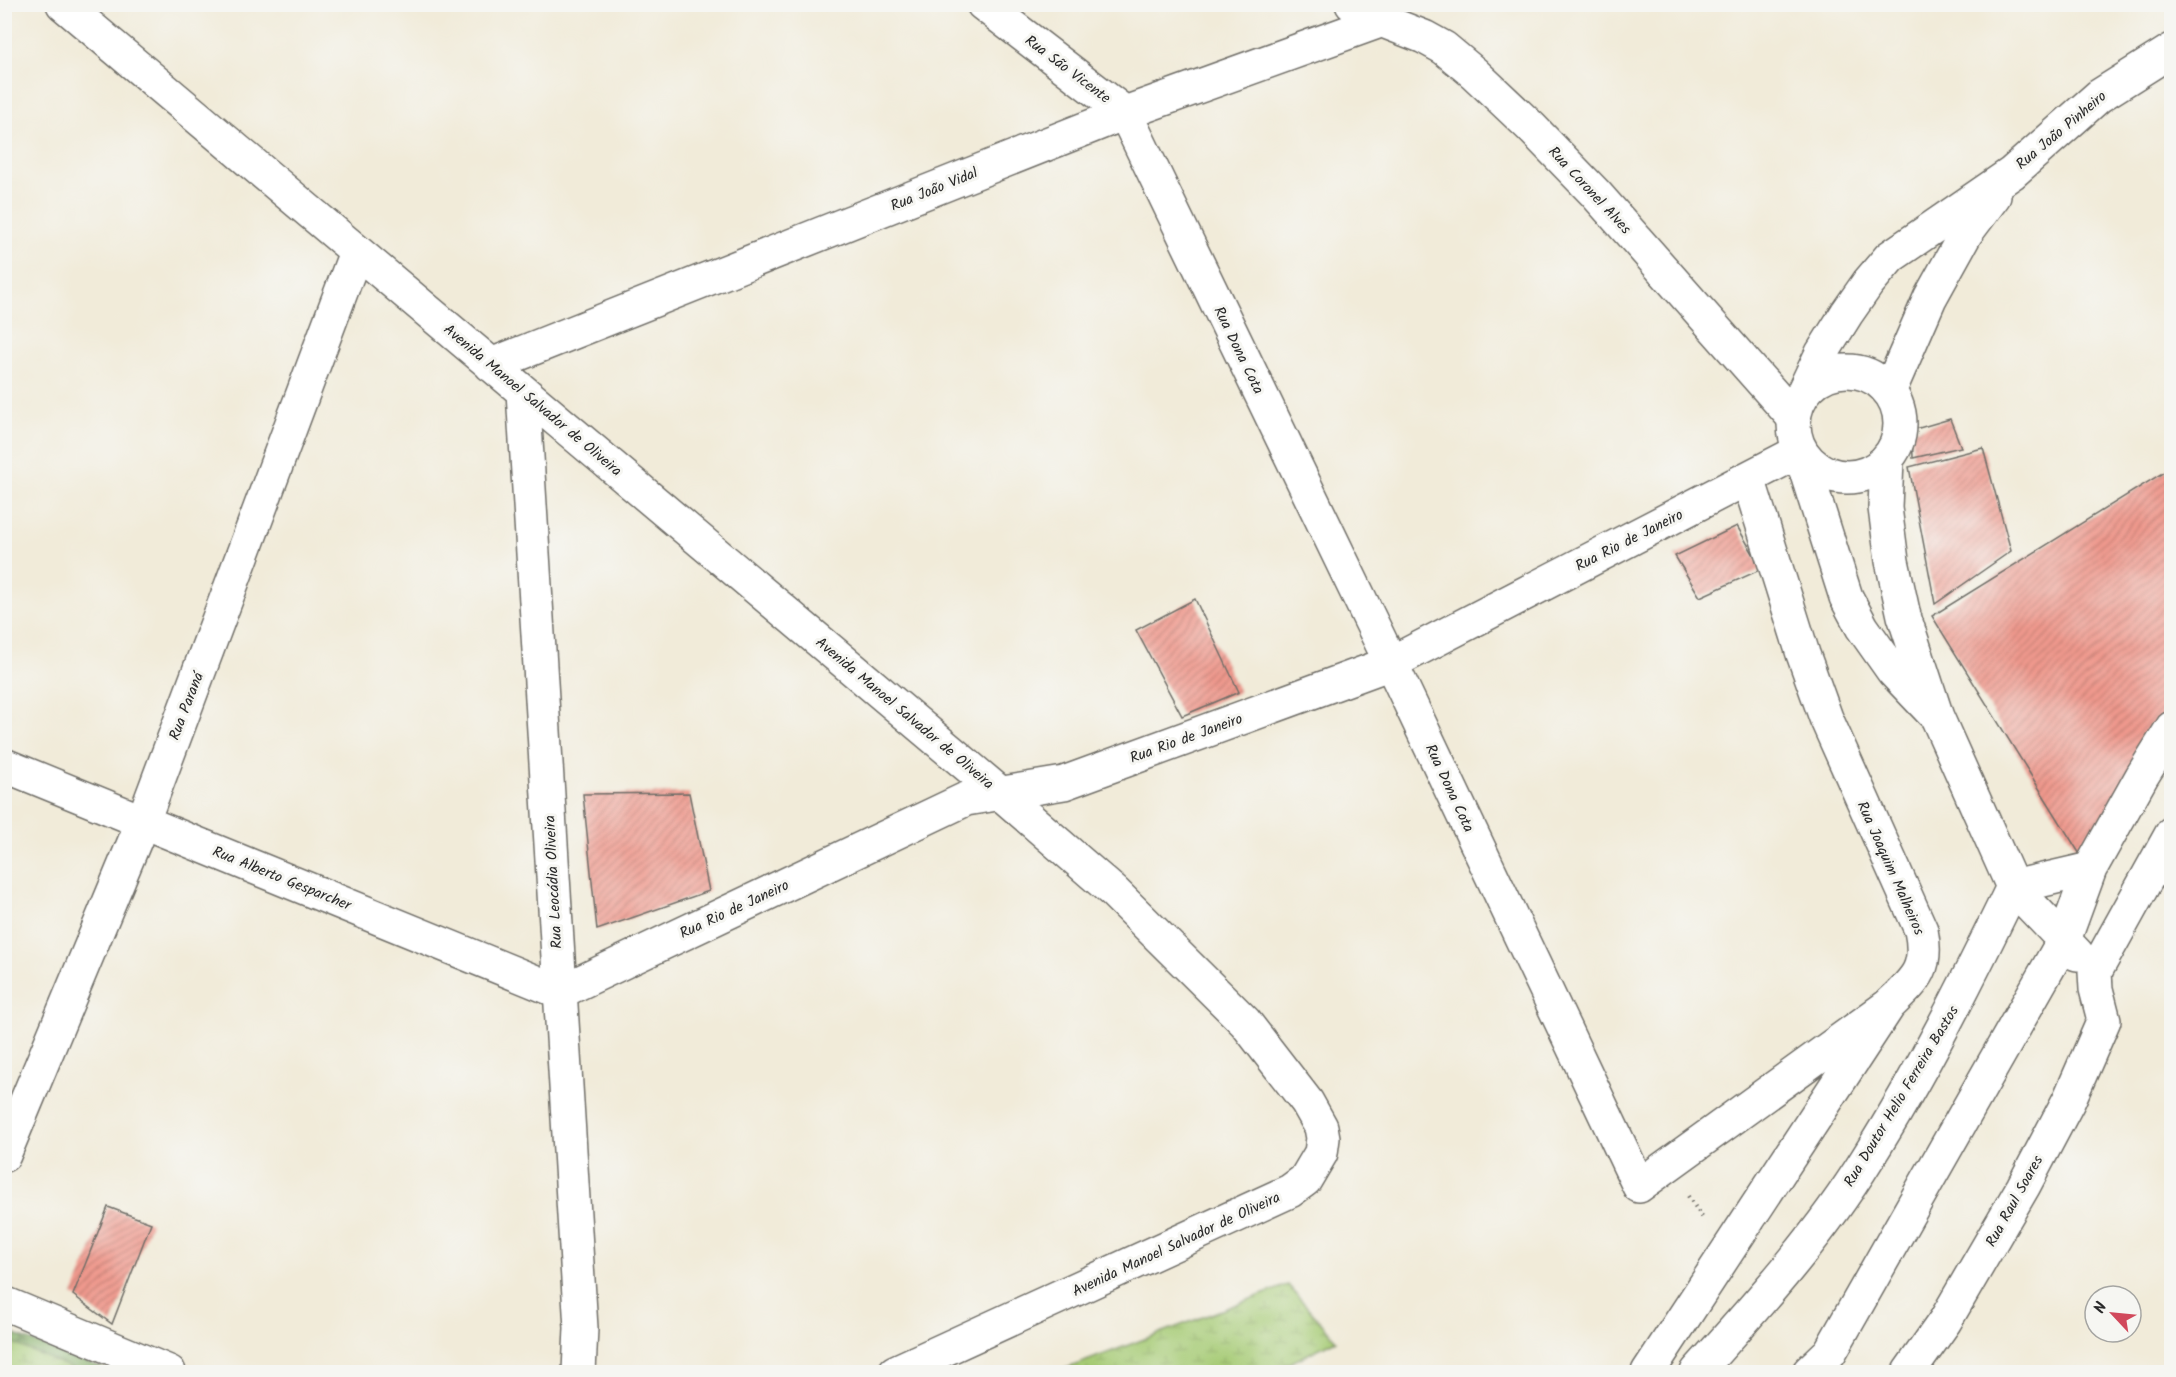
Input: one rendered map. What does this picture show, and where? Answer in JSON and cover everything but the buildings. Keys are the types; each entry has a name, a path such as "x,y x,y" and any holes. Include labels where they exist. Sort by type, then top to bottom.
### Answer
{"street":[{"name":"Avenida Manoel Salvador de Oliveira","path":"63,4 1000,793 1114,892 1245,1022 1314,1114 1323,1138 1321,1153 1305,1180 1290,1191 1267,1204 895,1372"},
{"name":"Rua São Vicente","path":"983,4 1125,112"},
{"name":"Rua Coronel Alves","path":"1352,4 1365,15 1424,37 1444,48 1474,73 1595,193 1796,410"},
{"name":"Rua João Vidal","path":"491,365 1125,112 1380,21"},
{"name":"Rua João Pinheiro","path":"2012,172 2099,96 2172,50"},
{"name":"Rua Dona Cota","path":"1125,112 1391,663 1639,1186 1889,1005"},
{"path":"1937,717 1893,671 1862,627 1846,597 1794,436 1796,410 1822,353 1868,283 1890,257 2012,172"},
{"path":"1889,392 1930,298 1961,242 2012,172"},
{"name":"Rua Paraná","path":"4,1155 143,821 356,252"},
{"path":"1796,410 1809,386 1824,376 1842,371 1860,372 1876,380 1889,392 1898,409 1900,426 1896,444 1887,459 1874,470 1859,476 1842,477 1826,474 1811,464 1800,451"},
{"name":"Rua Leocádia Oliveira","path":"523,392 581,1328 579,1372"},
{"name":"Rua Rio de Janeiro","path":"560,992 966,799 1064,783 1391,663 1800,451"},
{"path":"1887,459 1885,508 1892,561 1905,616 1937,717 2013,887 2095,972 2172,833"},
{"name":"Rua Joaquim Malheiros","path":"1648,1372 1889,1005 1908,987 1922,966 1924,955 1921,930 1826,718 1803,654 1748,478"},
{"path":"1809,1372 1830,1352 2064,940 2091,869 2142,776 2172,728"},
{"name":"Rua Alberto Gesparcher","path":"4,765 560,992"},
{"path":"2013,887 2091,869"},
{"name":"Rua Doutor Helio Ferreira Bastos","path":"1697,1372 1771,1289 1818,1229 1866,1160 1945,1025 2013,887"},
{"name":"Rua Raul Soares","path":"1909,1372 1946,1321 2023,1187 2069,1100 2104,1020 2096,989 2095,972"},
{"path":"4,1303 170,1372"}],"path":[{"path":"1669,1165 1696,1210 1715,1235 1732,1245"}],"green space":[{"path":"1288,1285 1336,1340 1272,1372 1057,1372"},
{"path":"5,1331 113,1372 5,1372"},
{"path":"5,1340 81,1372 5,1372"}]}
